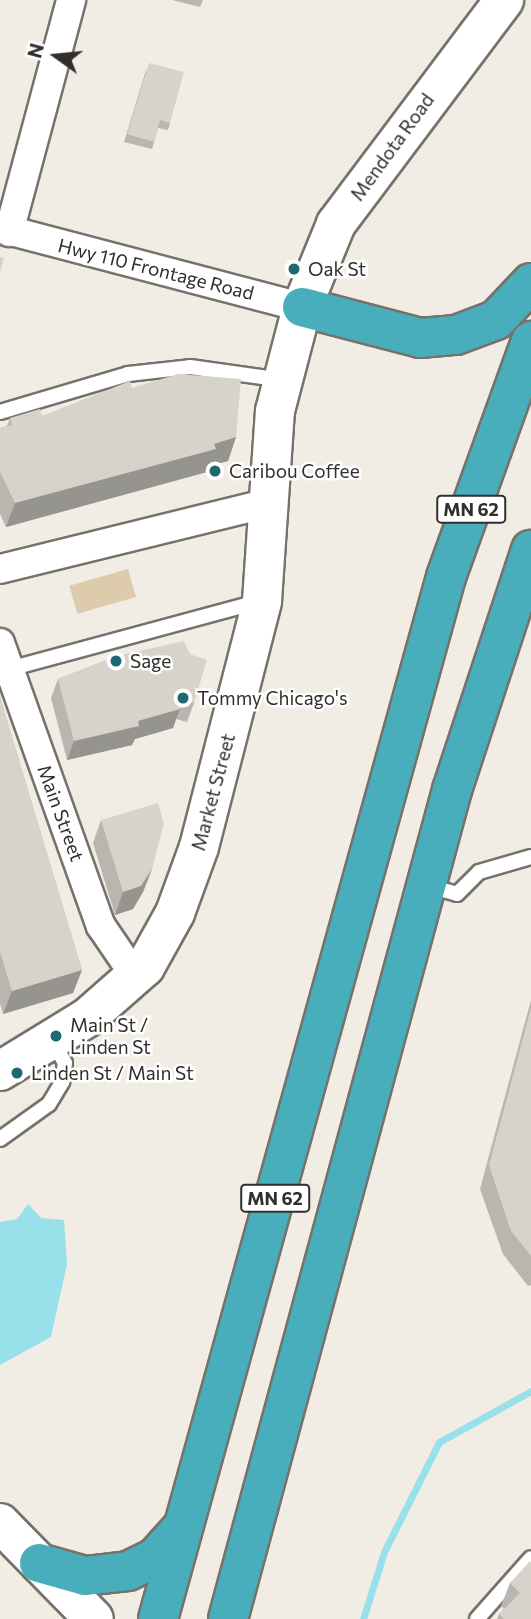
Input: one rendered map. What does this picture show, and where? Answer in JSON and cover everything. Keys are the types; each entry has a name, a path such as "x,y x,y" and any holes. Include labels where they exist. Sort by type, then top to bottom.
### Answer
{"highway":[{"path":"302,307 420,338 456,335 496,320 531,283"},
{"name":"MN 62","path":"158,1619 446,577 531,341"},
{"name":"MN 62","path":"228,1619 453,786 531,550"},
{"path":"39,1563 85,1576 128,1571 155,1558 184,1527"}],"street":[{"path":"5,230 71,0"},
{"name":"Mendota Road","path":"302,307 336,224 504,0"},
{"name":"Hwy 110 Frontage Road","path":"5,230 302,307"},
{"name":"Market Street","path":"0,1071 53,1042 135,976 175,913 199,847 262,601 283,380 302,307"},
{"path":"0,569 270,503"},
{"name":"Main Street","path":"5,656 101,926 135,976"},
{"path":"0,1523 94,1619"}],"lane":[{"path":"0,412 128,374 212,368 283,380"},
{"path":"5,656 262,601"},
{"path":"426,886 457,894 479,873 531,856"},
{"path":"0,1139 49,1104 62,1082 65,1063 53,1042"},
{"path":"477,1619 531,1558"}],"shaded area":[{"path":"128,569 136,597 77,614 69,586"}],"water":[{"path":"28,1204 41,1218 64,1220 67,1264 51,1337 0,1365 0,1222 17,1219"}],"building":[{"path":"149,63 184,72 170,123 160,120 154,142 127,134"},
{"path":"178,374 241,379 236,437 214,444 216,449 15,503 0,472 0,428 12,425 10,418 40,409 42,416 130,381 132,388"},
{"path":"184,641 190,654 207,660 194,703 183,700 180,709 138,721 139,726 74,741 58,679 117,656"},
{"path":"0,697 82,970 12,991 0,952"},
{"path":"158,803 164,824 152,869 141,886 123,892 101,820"},
{"path":"531,1008 531,1256 511,1231 489,1165"},
{"path":"530,1561 531,1619 504,1619 499,1614 520,1593 510,1583"}],"waterway":[{"path":"363,1619 384,1552 439,1442 531,1391"}],"place":[{"name":"Oak St","path":"294,269"},
{"name":"Caribou Coffee","path":"215,471"},
{"name":"Sage","path":"116,661"},
{"name":"Tommy Chicago's","path":"183,698"},
{"name":"Main St / Linden St","path":"56,1036"},
{"name":"Linden St / Main St","path":"17,1073"}]}
